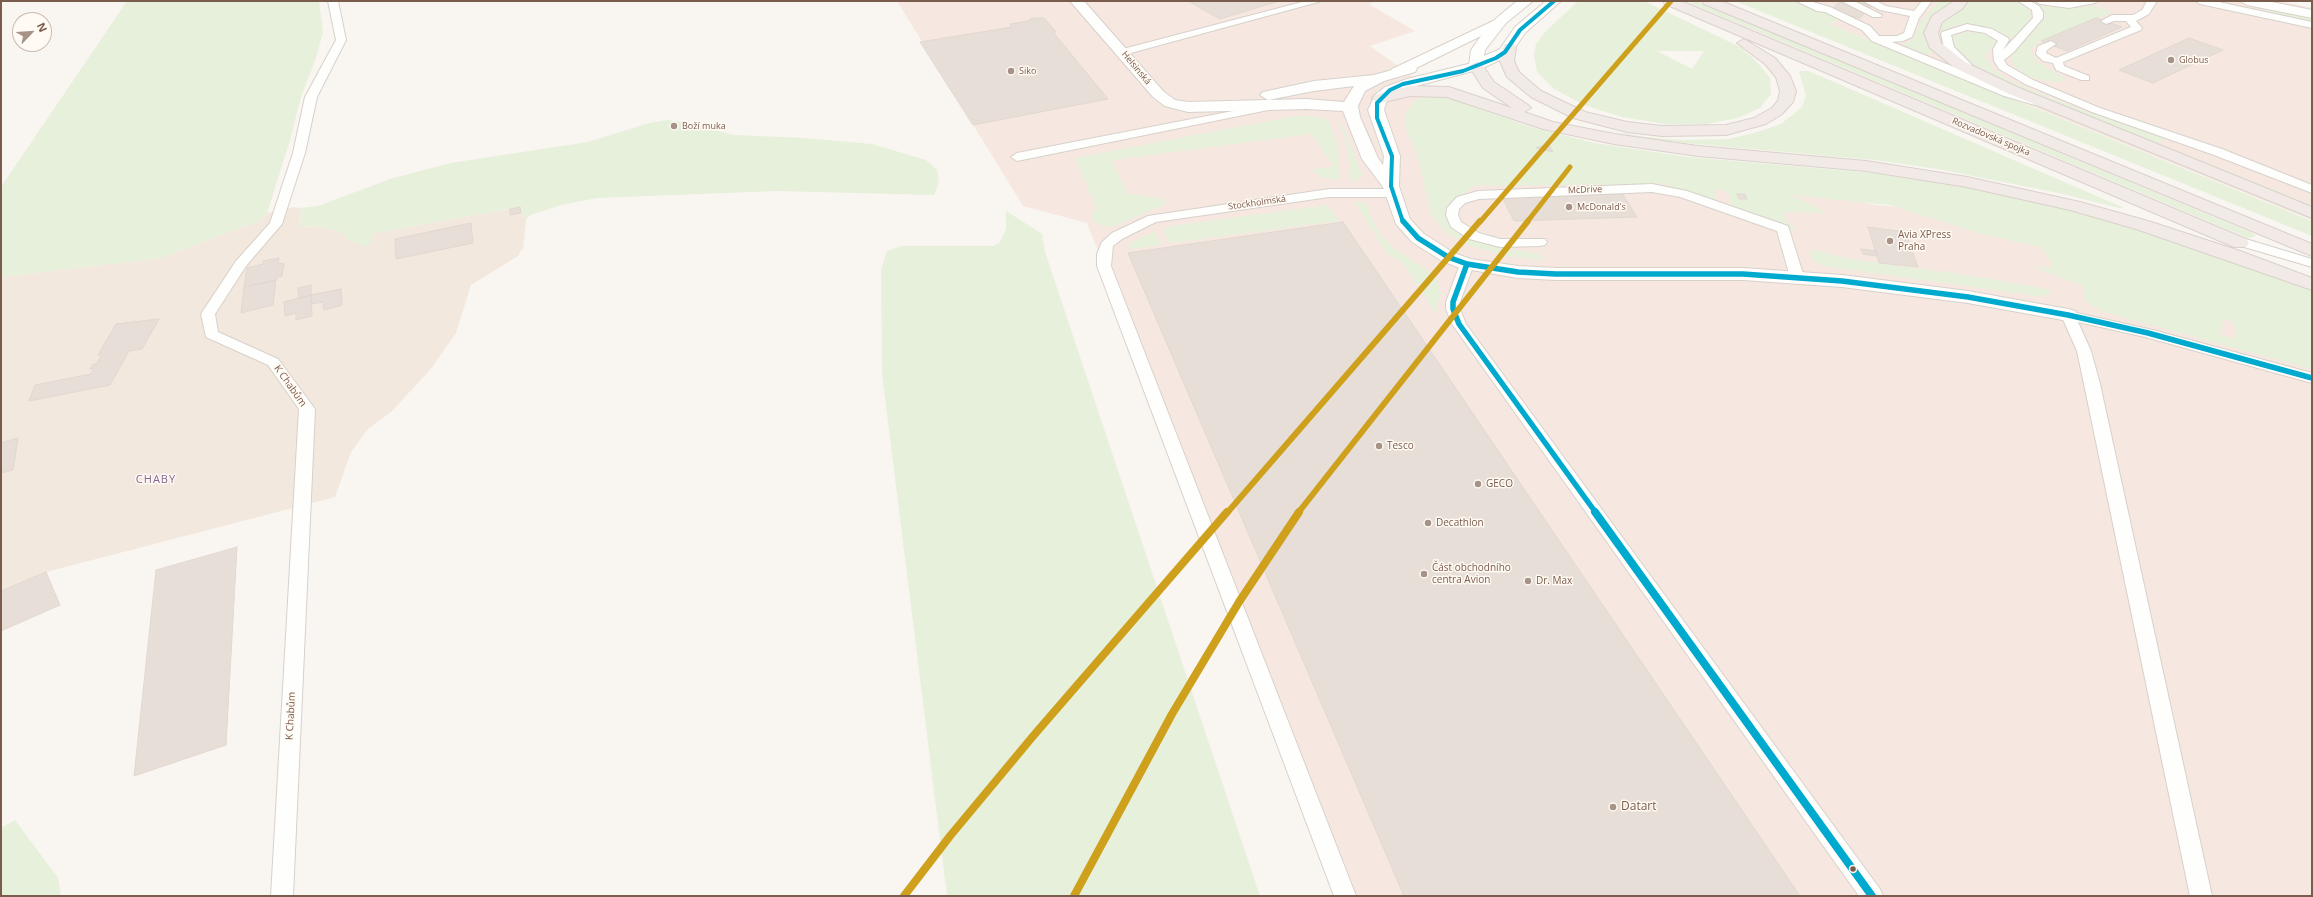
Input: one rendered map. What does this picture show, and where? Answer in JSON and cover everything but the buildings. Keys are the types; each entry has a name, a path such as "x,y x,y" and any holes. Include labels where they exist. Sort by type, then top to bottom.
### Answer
{"highway":[{"path":"1476,66 1518,80 1544,99 1570,111 1614,124 1650,130 1691,132 1726,130 1760,121 1782,107 1786,97 1787,86 1783,76 1770,61 1745,44 1658,1"},
{"name":"Rozvadovská spojka","path":"1670,1 1681,4 2312,273"},
{"name":"Rozvadovská spojka","path":"1709,1 2312,251"},
{"path":"1961,1 1957,6 1936,22 1932,29 1932,39 1935,46 1950,58 1985,78 2312,213"},
{"path":"1509,47 1507,55 1509,67 1518,80"},
{"path":"1476,66 1488,85 1505,98 1540,116 1583,133"},
{"path":"1380,98 1410,91 1449,92 1532,121 1583,133 1662,146 1866,166 1974,183 2074,206 2160,230 2234,254 2312,284"}],"street":[{"name":"Helsinská","path":"1077,1 1164,99 1170,103 1188,107 1307,104 1350,107"},
{"path":"1526,1 1502,20 1463,41 1360,88 1351,100 1350,107 1352,118 1370,159 1392,190 1402,220 1412,232 1436,251 1467,264 1500,270 1556,274 1658,272 1797,277 1968,297 2068,315"},
{"path":"1392,190 1392,156 1376,110 1380,98 1403,84 1450,74 1496,58 1509,47 1520,30 1554,1"},
{"path":"2246,1 2312,14"},
{"path":"1476,66 1478,50 1502,20"},
{"path":"1397,72 1443,63 1476,66"},
{"name":"Helsinská","path":"1210,106 1301,88 1380,78"}],"lane":[{"name":"K Chabům","path":"282,896 307,409 273,362 211,334 208,314 241,264 276,224 299,153 311,97 340,40 340,29 333,1"},
{"path":"1123,52 1317,1"},
{"path":"1801,1 1820,9 1830,4 1916,14"},
{"path":"1846,1 1880,11"},
{"path":"1868,1 1880,11"},
{"path":"1876,39 1899,39 1908,35 1910,26 1916,14 1928,1"},
{"path":"2000,58 2010,50 2038,18 2036,8 2023,1"},
{"path":"2040,1 2073,5 2092,1"},
{"path":"2106,21 2112,18 2130,19 2146,12 2152,1"},
{"path":"2200,1 2312,25"},
{"path":"1876,39 1880,11"},
{"path":"2051,44 2042,48 2042,54 2047,59 2057,61 2137,28 2130,19"},
{"path":"1985,78 1954,54 1946,42 1946,34 1954,30 1967,27 1996,34 2004,40 1998,49 2003,67 2024,80 2110,115 2218,152 2312,189"},
{"path":"1876,39 2008,94 2058,109"},
{"path":"2057,61 2060,68 2085,78"},
{"path":"1016,158 1275,106"},
{"name":"McDrive","path":"1540,242 1500,243 1474,236 1456,224 1452,215 1453,208 1461,200 1478,195 1652,188 1682,194 1783,229 1797,277"},
{"name":"Stockholmská","path":"1344,896 1104,266 1107,245 1124,232 1153,218 1329,193 1392,190"},
{"path":"2252,226 2312,262"},
{"path":"2229,238 2312,262"},
{"path":"1467,264 1455,294 1453,309 1459,324 1872,896"},
{"path":"2068,315 2148,332 2312,378"},
{"path":"2068,315 2084,351 2092,384 2201,896"}],"shaded area":[{"path":"897,1 1378,1 1369,4 1415,31 1370,46 1446,100 1568,142 1876,205 1924,209 2312,309 2312,896 1355,896 1087,223 1023,206"},
{"path":"1794,1 2280,1 2312,8 2312,220 1829,24 1840,19"},
{"path":"294,207 301,208 300,226 320,227 341,232 351,241 374,233 520,207 526,220 523,250 521,250 518,256 471,285 456,333 430,370 391,412 368,429 351,452 335,497 46,572 1,591 1,277 160,258 258,221 267,213"}],"green space":[{"path":"127,1 319,1 323,32 316,58 301,97 290,140 267,213 258,221 160,258 1,277 1,187"},
{"path":"1578,1 1644,1 1740,47 1757,62 1770,78 1771,94 1760,108 1738,118 1706,124 1665,124 1622,117 1584,105 1554,89 1537,72 1534,55 1536,44 1545,32","holes":["1657,51 1704,51 1692,69"]},
{"path":"1697,1 2252,233 2256,236 2248,238 1690,3"},
{"path":"1735,1 1794,1 1840,19 1829,24 2312,221 2312,236"},
{"path":"1939,1 1954,1 1930,20 1925,28 1928,42 1934,52 1927,55 1902,45 1914,39 1920,23"},
{"path":"1966,1 2017,1 2027,7 2032,16 2013,39 1997,31 1968,24 1953,26 1941,32 1942,22 1963,8"},
{"path":"2035,2 2069,8 2095,6 2113,12 2041,41 2031,49 2037,62 2065,78 2061,82 2045,81 2027,76 2014,66 2011,60 2012,56 2045,18 2044,11"},
{"path":"2262,8 2312,18 2312,21 2262,11"},
{"path":"1965,32 1984,33 1996,39 1997,41 1985,56 1993,69 2012,82 2092,114 2166,138 2158,143 2312,205 2312,208 2035,97 1977,69 1953,44 1953,36"},
{"path":"1799,71 1808,71 1825,78 2124,208 1938,169 1875,160 1643,138 1600,129 1645,137 1683,140 1728,139 1754,133 1781,124 1802,107 1806,96"},
{"path":"1446,97 1534,128 1595,143 1688,157 1873,173 1961,186 2062,207 2125,224 2312,290 2312,369 2104,312 2089,304 2085,299 2082,285 2032,267 2049,268 2053,265 2041,247 1985,235 1889,205 1791,195 1827,213 1786,212 1784,214 1786,220 1797,231 1732,207 1728,192 1714,189 1716,202 1670,188 1666,183 1655,184 1655,186 1640,184 1473,186 1448,205 1446,212 1449,222 1455,229 1474,240 1509,249 1539,254 1543,260 1508,256 1471,246 1447,233 1431,215 1417,154 1406,128 1405,115 1414,101 1422,98","holes":["2222,319 2234,322 2236,339 2221,335 2220,325 2223,326"]},
{"path":"1295,116 1328,119 1338,145 1339,180 1323,178 1311,170 1334,166 1311,134 1112,160 1127,194 1164,199 1166,204 1112,227 1097,224 1091,215 1095,210 1095,205 1075,158"},
{"path":"667,120 682,122 734,135 805,138 872,144 926,160 937,170 939,182 934,195 778,191 597,198 561,205 530,215 526,220 520,207 374,233 368,247 351,241 341,232 320,227 300,226 301,208 318,206 390,179 451,163 588,142 649,123"},
{"path":"1338,121 1346,132 1361,172 1361,176 1356,181 1351,182 1347,144"},
{"path":"1354,201 1368,204 1370,215 1380,234 1396,250 1430,272 1437,279 1441,293 1437,303 1438,313 1436,313 1402,262 1388,255"},
{"path":"1328,205 1339,221 1170,243 1163,231 1171,226"},
{"path":"1006,211 1042,234 1045,252 1260,896 947,896 882,374 881,270 887,251 901,246 994,246 1000,242 1006,229"},
{"path":"1155,232 1162,245 1128,249 1131,243 1139,238"},
{"path":"1817,250 1838,257 1986,278 2046,289 2051,292 2047,295 2037,296 1823,266 1814,261 1810,256 1811,251"},
{"path":"15,820 58,878 61,896 1,896 1,828"}],"transit line":[{"path":"1554,1 1520,30 1505,52 1496,58 1463,71 1403,84 1390,90 1377,103 1377,118 1392,156 1391,186 1402,220 1418,238 1448,257 1467,264 1518,272 1556,274 1743,274 1842,281 1968,297 2068,315 2148,333 2312,378"},
{"path":"904,896 950,836 1034,735 1671,1"},
{"path":"1074,896 1172,714 1239,602 1301,509 1570,167"},
{"path":"1467,264 1453,302 1453,309 1459,324 1872,896"}],"place":[{"name":"Globus","path":"2171,60"},
{"name":"Siko","path":"1011,71"},
{"name":"Boží muka","path":"674,126"},
{"name":"McDonald's","path":"1569,207"},
{"name":"Avia XPress Praha","path":"1890,241"},
{"name":"Tesco","path":"1379,446"},
{"name":"GECO","path":"1478,484"},
{"name":"Decathlon","path":"1428,523"},
{"name":"Část obchodního centra Avion","path":"1424,574"},
{"name":"Dr. Max","path":"1528,581"},
{"name":"Datart","path":"1613,807"}],"district":[{"name":"CHABY","path":"156,480"}]}
